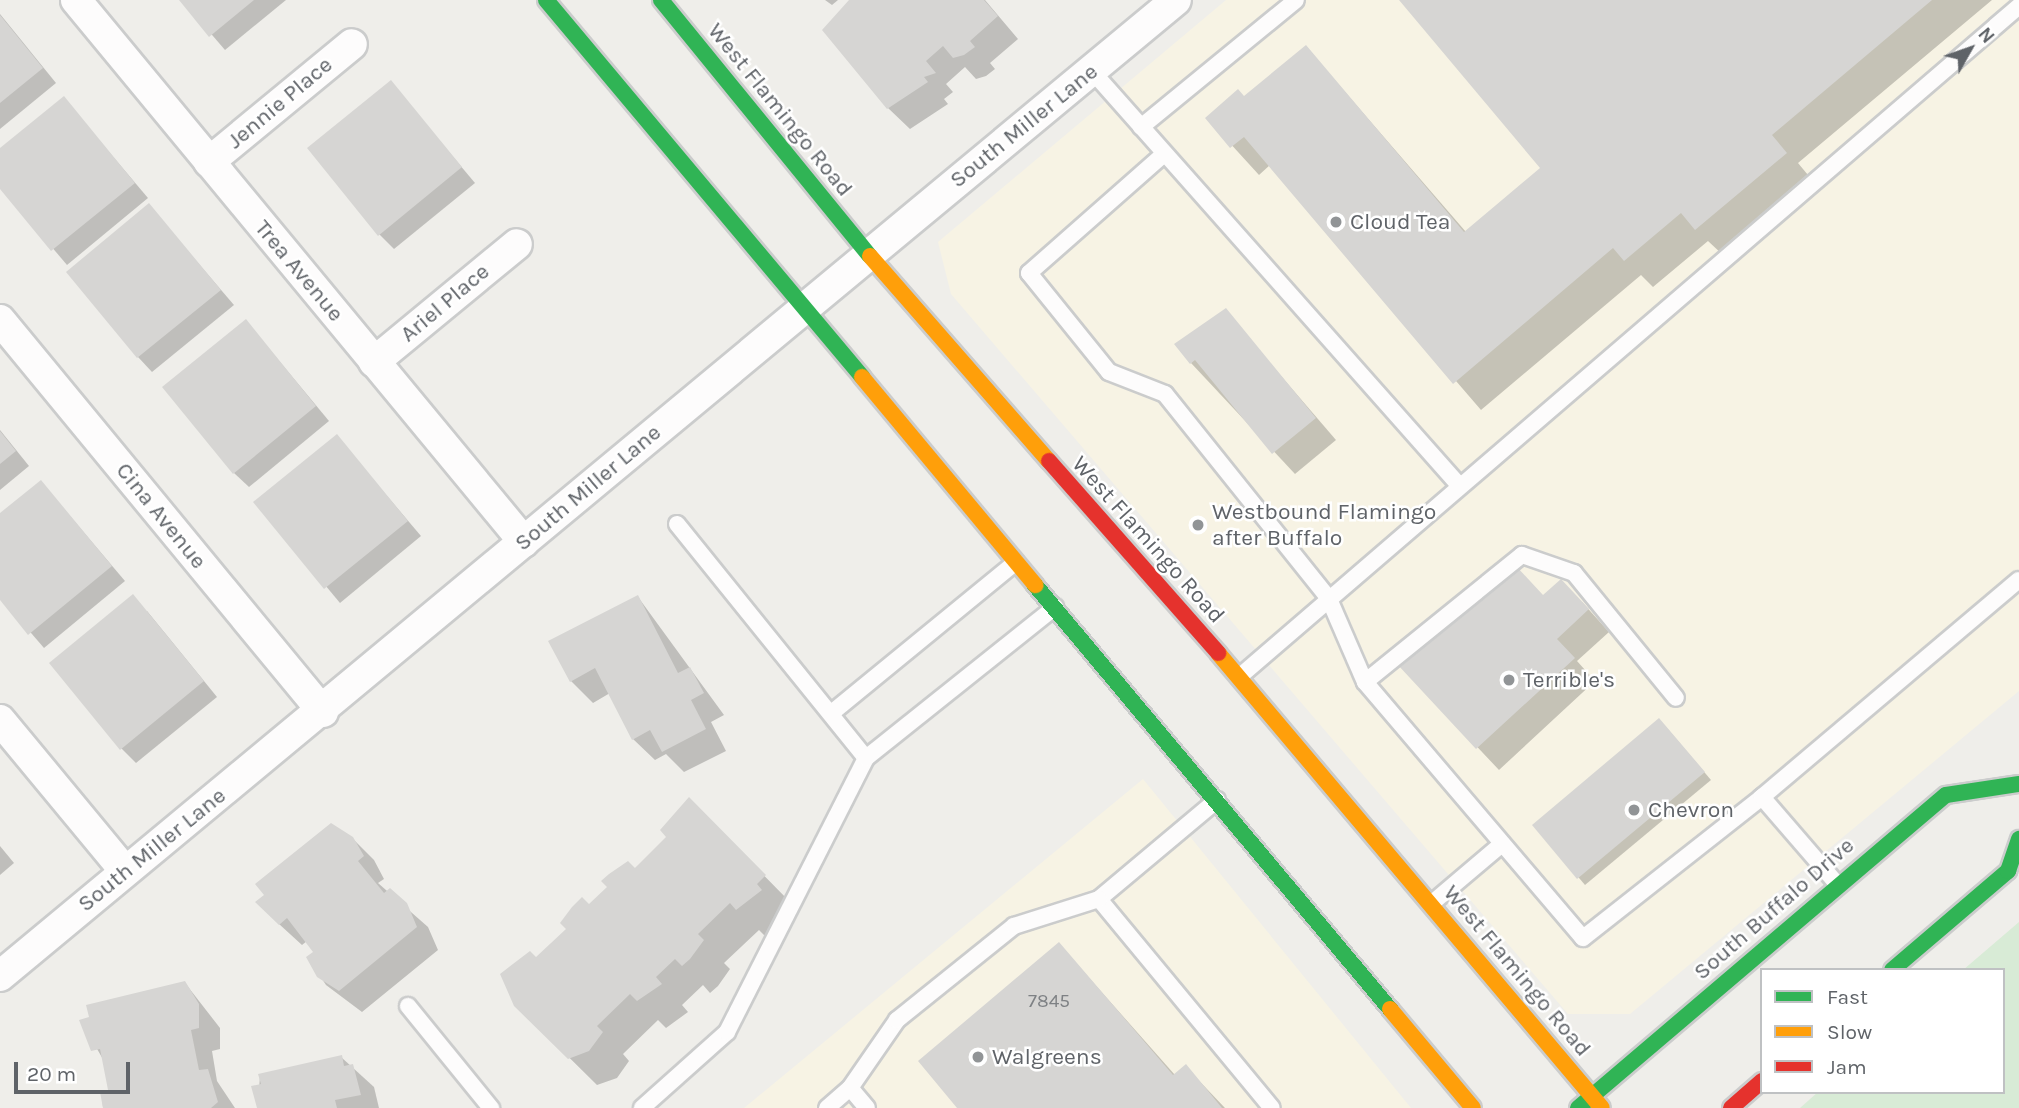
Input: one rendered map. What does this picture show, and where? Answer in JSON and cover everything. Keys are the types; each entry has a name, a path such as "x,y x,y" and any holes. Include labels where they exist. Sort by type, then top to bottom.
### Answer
{"main road":[{"path":"546,0 1473,1108"},
{"name":"West Flamingo Road","path":"661,0 867,253 1240,677 1597,1102"},
{"name":"South Buffalo Drive","path":"1578,1108 1597,1102 1837,884 1946,795 2019,784"},
{"path":"1894,968 2008,871 2019,839"},
{"path":"1731,1108 1760,1084"}],"street":[{"name":"Trea Avenue","path":"76,0 524,542"},
{"name":"South Miller Lane","path":"0,976 125,871 323,712 802,307 1176,0"},
{"name":"Jennie Place","path":"209,162 352,44"},
{"name":"Ariel Place","path":"374,362 517,244"},
{"name":"Cina Avenue","path":"0,320 323,712"},
{"path":"0,720 125,871"}],"lane":[{"path":"1141,127 1296,0"},
{"path":"1240,677 1457,483 2019,6"},
{"path":"1092,71 1457,483"},
{"path":"1164,153 1028,273 1109,372 1164,394 1329,599 1365,682 1583,938 1762,797 2019,580"},
{"path":"677,524 834,711 866,758"},
{"path":"1365,682 1522,555 1574,573 1676,698"},
{"path":"834,711 1016,561"},
{"path":"642,1108 727,1032 866,758 1055,607"},
{"path":"1762,797 1837,884"},
{"path":"827,1108 850,1088 897,1020 1014,926 1099,899 1217,800"},
{"path":"1431,904 1502,845"},
{"path":"1099,899 1272,1108"},
{"path":"408,1006 491,1108"},
{"path":"850,1088 867,1108"}],"shaded area":[{"path":"1226,0 2019,0 2019,691 1630,1014 1568,1014 951,294 938,242"},
{"path":"1143,779 1411,1108 744,1108"}],"green space":[{"path":"2019,922 2019,1108 1800,1108 1816,1094 2005,1094 2005,968 1965,968"}],"building":[{"path":"179,0 254,0 209,37"},
{"path":"849,0 984,0 998,16 970,41 975,47 964,55 953,58 943,46 926,61 936,73 924,77 928,82 887,109 822,30"},
{"path":"1399,0 1932,0 1772,135 1787,153 1695,230 1681,213 1624,261 1613,248 1453,384 1244,137 1230,148 1205,118 1238,89 1244,96 1306,45 1464,232 1540,168"},
{"path":"0,15 43,68 0,103"},
{"path":"391,80 462,167 378,236 307,148"},
{"path":"64,96 135,183 51,251 0,189 0,148"},
{"path":"149,203 221,290 137,358 66,272"},
{"path":"1226,308 1316,418 1272,454 1195,360 1190,364 1174,344"},
{"path":"246,319 316,406 233,474 162,387"},
{"path":"0,431 16,451 0,464"},
{"path":"337,434 408,521 324,589 253,502"},
{"path":"41,480 112,566 28,635 0,600 0,513"},
{"path":"1516,566 1543,595 1561,579 1589,609 1557,639 1575,658 1476,749 1397,664"},
{"path":"133,594 204,681 120,750 49,663"},
{"path":"638,595 678,673 690,667 704,693 691,700 706,729 662,752 650,730 632,740 595,668 570,682 548,641"},
{"path":"1659,718 1705,772 1577,879 1532,825"},
{"path":"689,797 766,875 757,884 762,890 736,910 730,903 698,934 704,940 690,959 682,966 675,959 656,977 662,984 637,1001 630,994 597,1026 603,1032 589,1051 568,1059 514,1006 500,974 530,951 536,957 566,929 560,923 582,897 589,904 607,887 601,881 609,874 628,861 635,868 666,837 660,830"},
{"path":"331,823 353,837 364,856 358,861 384,893 390,888 407,903 417,927 339,991 317,977 306,957 313,952 287,918 279,925 255,902 264,895 255,884"},
{"name":"Walgreens","path":"1059,942 1173,1075 1186,1064 1222,1108 957,1108 918,1061"},
{"path":"185,981 199,1004 199,1028 191,1030 199,1070 208,1069 218,1102 211,1108 103,1108 100,1092 108,1090 100,1049 91,1051 79,1020 89,1017 86,1005"},
{"path":"342,1055 344,1066 353,1064 361,1095 335,1100 337,1108 257,1108 251,1086 261,1084 258,1074"}],"traffic: fast":[{"path":"546,0 862,377"},
{"path":"661,0 870,256"},
{"path":"1035,585 1390,1009"},
{"path":"1578,1108 1946,795 2019,784"},
{"path":"1894,968 2008,871 2019,839"}],"traffic: slow":[{"path":"870,256 1049,461"},
{"path":"862,377 1035,585"},
{"path":"1218,653 1602,1108"},
{"path":"1390,1009 1473,1108"}],"traffic: jam":[{"path":"1049,461 1218,653"},
{"path":"1731,1108 1760,1083"}],"place":[{"name":"Cloud Tea","path":"1336,222"},
{"name":"Westbound Flamingo after Buffalo","path":"1198,525"},
{"name":"Terrible's","path":"1509,680"},
{"name":"Chevron","path":"1634,810"},
{"name":"Walgreens","path":"978,1057"}]}
